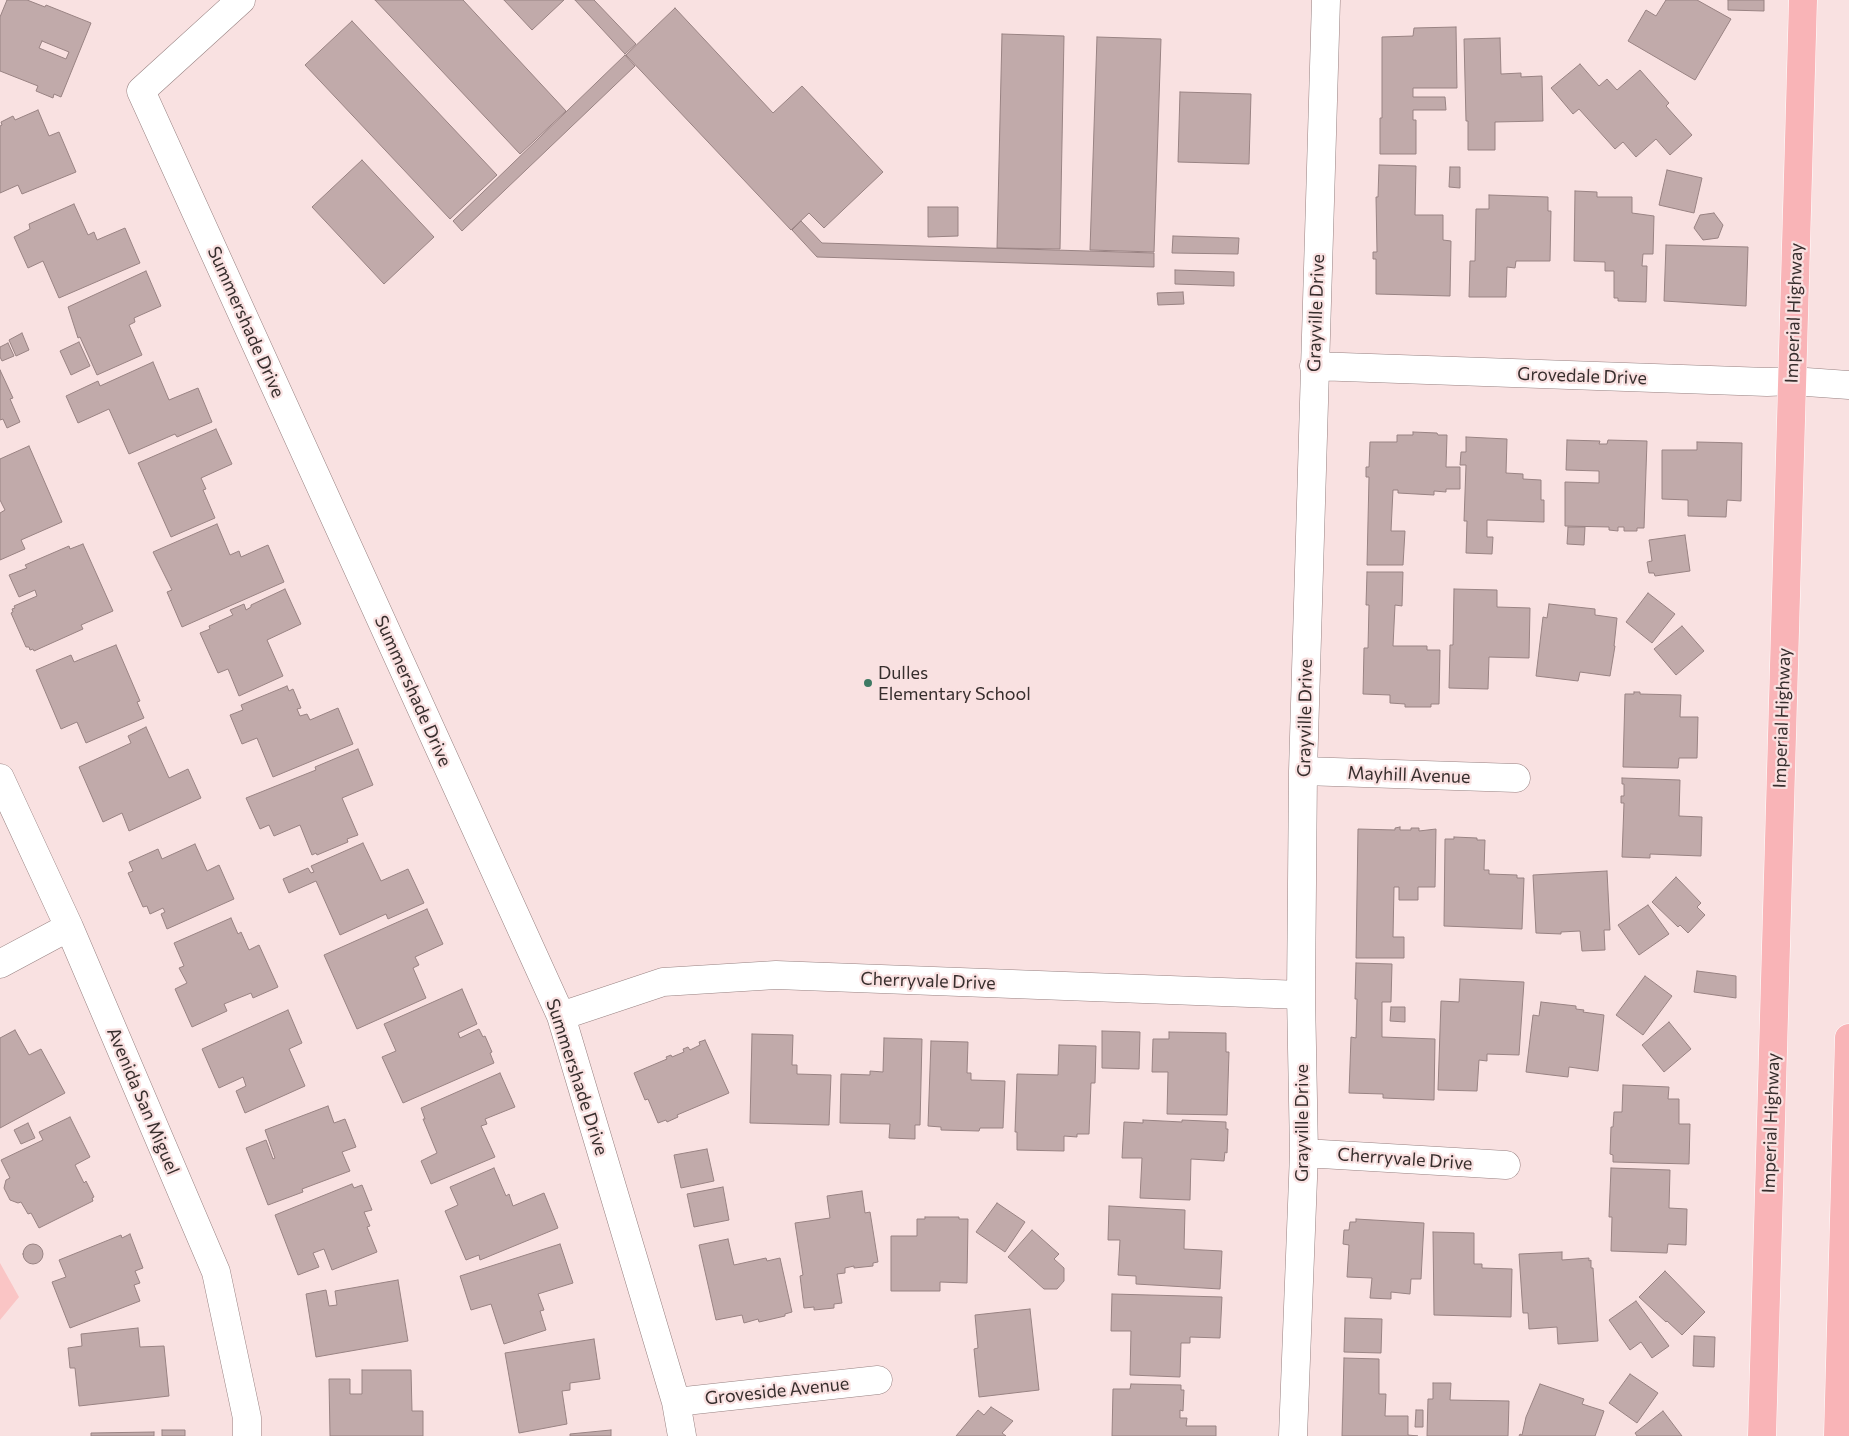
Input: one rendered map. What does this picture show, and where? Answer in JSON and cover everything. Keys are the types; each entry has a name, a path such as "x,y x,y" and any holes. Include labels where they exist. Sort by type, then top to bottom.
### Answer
{"main road":[{"name":"Imperial Highway","path":"1762,1436 1803,0"},
{"path":"1838,1436 1849,1038"}],"street":[{"name":"Summershade Drive","path":"240,0 141,91 561,1016 676,1402 682,1436"},
{"name":"Grayville Drive","path":"1293,1436 1304,1153 1301,995 1303,771 1326,0"},
{"name":"Grovedale Drive","path":"1314,366 1767,382 1792,380 1849,384"},
{"name":"Mayhill Avenue","path":"1303,771 1516,778"},
{"name":"Avenida San Miguel","path":"0,778 69,927 216,1272 247,1418 247,1436"},
{"path":"0,964 69,927"},
{"name":"Cherryvale Drive","path":"561,1016 663,982 776,975 1301,995"},
{"name":"Cherryvale Drive","path":"1304,1153 1506,1165"},
{"name":"Groveside Avenue","path":"676,1402 878,1380"}],"shaded area":[{"path":"0,1263 19,1297 0,1320"}],"building":[{"path":"7,0 27,0 45,7 46,5 91,23 61,97 54,94 53,98 36,91 38,86 0,71 0,17","holes":["42,41 69,52 66,59 39,48"]},
{"path":"375,0 463,0 566,111 520,154"},
{"path":"504,0 564,0 532,30"},
{"path":"575,0 594,0 636,44 625,54"},
{"path":"1666,0 1697,0 1731,19 1695,80 1628,41 1646,10 1656,16"},
{"path":"1728,0 1764,0 1764,11 1728,10"},
{"path":"675,8 773,113 802,86 883,172 824,228 809,213 791,230 626,55"},
{"path":"352,21 497,175 450,219 305,65"},
{"path":"1456,27 1457,88 1413,88 1413,97 1445,97 1446,110 1413,110 1413,120 1416,120 1416,154 1380,154 1382,37 1413,36 1414,28"},
{"path":"1002,34 1064,36 1060,249 997,248"},
{"path":"1097,37 1161,39 1154,252 1090,250"},
{"path":"1500,38 1501,74 1521,73 1521,77 1542,76 1543,121 1495,122 1495,150 1468,150 1464,39"},
{"path":"625,55 635,66 462,231 453,221"},
{"path":"1580,64 1599,86 1607,79 1617,90 1640,70 1669,103 1666,106 1692,135 1670,155 1656,139 1636,157 1623,142 1615,149 1579,109 1573,114 1551,88"},
{"path":"1180,92 1251,94 1249,164 1178,162"},
{"path":"38,110 49,136 59,132 76,172 22,194 18,185 0,193 1,122 13,116 15,120"},
{"path":"362,160 434,237 384,284 312,207"},
{"path":"1379,165 1416,166 1415,215 1443,215 1443,240 1451,241 1450,296 1376,294 1376,259 1373,259 1373,252 1377,252 1376,197 1378,197"},
{"path":"1450,167 1460,167 1460,188 1449,187"},
{"path":"1667,170 1702,178 1694,213 1659,205"},
{"path":"1575,191 1597,192 1597,197 1632,197 1632,213 1654,216 1653,254 1643,254 1642,266 1647,266 1646,302 1618,301 1618,298 1614,298 1614,271 1605,271 1605,262 1574,261"},
{"path":"1489,195 1548,197 1548,211 1551,211 1550,261 1516,261 1515,268 1507,267 1506,297 1469,297 1470,261 1475,261 1476,209 1489,209"},
{"path":"74,204 88,235 94,232 97,240 125,228 140,263 59,298 43,261 28,268 14,237 30,229 29,224"},
{"path":"928,207 958,207 958,236 928,237"},
{"path":"1714,213 1723,225 1718,238 1703,240 1694,228 1700,215"},
{"path":"801,221 822,243 1154,253 1154,267 817,257 792,230"},
{"path":"1173,236 1239,238 1238,254 1172,253"},
{"path":"1666,245 1748,247 1746,306 1664,301"},
{"path":"1175,270 1234,272 1234,286 1175,284"},
{"path":"146,271 161,306 134,318 135,322 129,325 142,355 97,375 80,337 78,338 68,307"},
{"path":"1183,292 1184,304 1158,305 1157,293"},
{"path":"22,333 29,350 16,356 9,340"},
{"path":"79,342 90,366 71,375 60,351"},
{"path":"8,343 14,356 2,361 0,347"},
{"path":"153,362 169,400 198,388 212,422 177,437 175,434 129,454 109,409 78,423 66,396 98,381 100,386"},
{"path":"0,370 13,398 10,399 20,422 7,428 3,419 0,420"},
{"path":"216,429 232,464 201,478 206,489 203,490 215,518 171,537 138,463"},
{"path":"1413,432 1447,435 1446,467 1460,467 1460,489 1446,489 1446,492 1434,491 1434,495 1398,493 1398,490 1393,490 1391,531 1405,531 1403,565 1367,565 1369,477 1366,477 1366,467 1369,467 1370,442 1397,442 1397,435 1413,435"},
{"path":"1466,437 1507,439 1506,473 1523,474 1523,479 1541,480 1541,500 1544,500 1544,522 1487,520 1487,537 1493,537 1492,554 1466,553 1467,521 1464,521 1466,465 1460,465 1461,452 1466,452"},
{"path":"1567,440 1600,441 1599,444 1607,444 1608,440 1647,441 1644,528 1637,528 1637,531 1624,531 1624,527 1618,527 1618,531 1609,530 1609,527 1565,526 1565,482 1599,483 1599,471 1566,470"},
{"path":"1697,442 1742,443 1741,501 1727,500 1726,517 1688,516 1688,500 1662,499 1662,450 1697,450"},
{"path":"29,446 62,522 21,540 25,549 0,560 0,513 5,510 0,500 0,459"},
{"path":"217,524 230,555 239,551 241,557 268,545 284,582 182,627 167,592 172,590 153,552"},
{"path":"1568,527 1585,527 1584,545 1567,544"},
{"path":"1685,535 1690,571 1655,576 1654,573 1649,573 1647,562 1652,561 1649,540"},
{"path":"83,544 113,611 81,625 83,629 34,651 33,649 30,650 29,647 26,647 11,613 13,612 12,609 15,608 14,606 37,596 35,590 19,597 9,575 27,568 25,565 69,546 70,549"},
{"path":"1367,572 1403,572 1402,606 1395,605 1393,646 1427,646 1427,650 1440,650 1439,704 1431,704 1431,707 1405,707 1405,704 1390,703 1390,695 1363,694 1364,648 1368,648 1369,605 1366,605"},
{"path":"285,589 301,624 267,640 283,676 239,696 228,669 218,673 200,633 210,629 209,626 233,615 230,610 244,604 246,610 251,605"},
{"path":"1454,589 1497,590 1497,607 1530,608 1529,658 1489,657 1488,689 1449,688 1450,645 1453,645"},
{"path":"1648,593 1675,614 1652,643 1626,622"},
{"path":"1549,604 1595,609 1595,615 1617,618 1610,676 1580,672 1578,681 1536,676 1543,617 1547,618"},
{"path":"1682,626 1704,651 1676,675 1654,649"},
{"path":"116,645 140,701 137,702 144,718 86,743 77,722 61,729 36,670 71,655 74,662"},
{"path":"287,686 289,691 293,689 301,708 297,709 300,716 307,714 310,720 338,708 353,744 273,777 257,738 242,744 230,715 243,710 241,705"},
{"path":"1634,692 1640,692 1640,694 1681,695 1680,717 1698,717 1697,758 1679,758 1678,768 1623,767 1625,694 1634,694"},
{"path":"146,727 169,778 188,769 201,798 129,831 122,813 103,822 79,767 131,743 128,736"},
{"path":"358,749 373,785 342,798 358,835 347,839 348,842 317,855 316,853 312,855 300,825 274,836 269,825 260,829 246,798 316,770 315,767"},
{"path":"1622,778 1680,780 1679,816 1702,817 1701,856 1650,854 1650,858 1622,857 1624,803 1621,803 1621,796 1624,796 1624,784 1622,784"},
{"path":"1400,827 1400,830 1411,830 1411,828 1419,828 1419,831 1436,829 1435,887 1418,887 1418,900 1399,900 1399,887 1394,887 1393,937 1404,937 1404,958 1356,958 1358,829 1395,830 1395,828"},
{"path":"1454,837 1485,840 1484,870 1489,870 1489,874 1517,875 1517,878 1524,878 1522,929 1444,926 1445,839 1454,839"},
{"path":"363,843 381,881 408,869 424,903 388,919 386,914 340,935 316,881 289,893 283,879 308,868 311,873 314,872 311,866"},
{"path":"195,844 207,871 219,865 234,899 167,929 161,914 165,912 163,908 150,914 147,906 143,907 128,873 133,871 129,862 158,849 162,859"},
{"path":"1607,871 1610,930 1604,930 1605,950 1582,951 1580,931 1561,932 1561,934 1536,933 1533,875"},
{"path":"1676,877 1701,903 1697,907 1705,915 1688,933 1680,925 1678,927 1652,902"},
{"path":"1648,905 1669,934 1639,955 1618,925"},
{"path":"427,909 443,944 415,957 419,965 413,968 426,998 357,1029 324,955"},
{"path":"231,918 238,934 241,932 249,950 259,945 278,987 253,998 251,993 224,1004 227,1011 192,1027 175,989 187,983 179,968 184,966 174,943"},
{"path":"1356,963 1392,964 1391,1002 1382,1002 1382,1037 1435,1039 1434,1100 1383,1098 1383,1094 1349,1093 1351,1037 1356,1038"},
{"path":"1697,971 1736,976 1736,998 1694,992"},
{"path":"1645,976 1672,996 1643,1035 1616,1015"},
{"path":"1460,979 1524,982 1519,1055 1487,1054 1487,1061 1479,1060 1477,1091 1438,1090 1441,1001 1459,1002"},
{"path":"462,989 477,1024 458,1033 460,1038 479,1029 483,1037 485,1036 492,1052 490,1053 494,1063 403,1103 382,1057 396,1051 384,1024"},
{"path":"1541,1002 1576,1006 1576,1009 1584,1010 1583,1012 1604,1015 1598,1071 1569,1067 1568,1077 1526,1072 1533,1015 1539,1016"},
{"path":"1391,1007 1405,1007 1405,1022 1390,1021"},
{"path":"288,1010 302,1043 289,1049 305,1086 245,1113 236,1091 246,1086 243,1077 219,1088 202,1049"},
{"path":"1669,1022 1691,1049 1664,1072 1642,1045"},
{"path":"15,1030 29,1055 41,1049 65,1093 0,1128 0,1038"},
{"path":"1102,1031 1140,1032 1139,1069 1102,1068"},
{"path":"1169,1032 1226,1033 1226,1052 1229,1052 1227,1115 1167,1114 1168,1072 1152,1072 1153,1039 1169,1039"},
{"path":"752,1034 793,1035 792,1065 797,1065 797,1074 831,1075 829,1125 750,1123"},
{"path":"884,1038 922,1039 920,1125 915,1125 915,1139 889,1138 890,1124 840,1123 841,1074 870,1075 870,1071 883,1072"},
{"path":"705,1040 729,1093 677,1115 678,1117 667,1122 666,1120 658,1123 648,1099 645,1100 634,1073 667,1059 666,1057 671,1055 672,1057 684,1052 683,1049 688,1047 690,1050 700,1045 699,1042"},
{"path":"931,1041 968,1042 967,1073 971,1073 971,1080 1005,1081 1003,1128 980,1128 979,1131 941,1130 941,1127 928,1126"},
{"path":"1059,1045 1096,1046 1095,1083 1091,1083 1089,1134 1077,1134 1077,1137 1064,1136 1064,1151 1017,1150 1017,1132 1015,1132 1017,1074 1058,1075"},
{"path":"500,1073 515,1107 485,1119 487,1124 481,1126 495,1157 431,1184 421,1161 437,1153 423,1119 425,1119 421,1108"},
{"path":"1623,1085 1669,1087 1668,1099 1679,1099 1679,1124 1690,1124 1689,1164 1613,1162 1613,1155 1610,1154 1611,1127 1613,1127 1614,1112 1622,1112"},
{"path":"328,1106 334,1123 345,1119 356,1147 342,1152 350,1171 302,1189 303,1192 268,1205 246,1148 266,1140 273,1159 275,1158 265,1130"},
{"path":"70,1117 90,1157 75,1165 94,1197 92,1198 93,1201 39,1228 31,1213 28,1214 21,1202 18,1203 10,1200 4,1188 6,1180 10,1178 1,1160 43,1140 39,1132"},
{"path":"1143,1120 1226,1122 1226,1129 1228,1129 1227,1153 1225,1152 1224,1161 1191,1159 1190,1200 1140,1198 1142,1158 1122,1158 1124,1122 1143,1123"},
{"path":"28,1123 35,1138 21,1144 14,1130"},
{"path":"707,1149 714,1181 681,1188 674,1155"},
{"path":"494,1168 506,1196 509,1194 513,1206 544,1193 558,1228 480,1260 479,1255 466,1260 445,1211 458,1205 450,1187"},
{"path":"1611,1168 1670,1170 1669,1208 1687,1209 1686,1245 1668,1244 1667,1253 1611,1251 1612,1217 1609,1217"},
{"path":"352,1184 354,1188 362,1185 372,1210 364,1212 370,1226 367,1227 377,1252 332,1270 324,1249 313,1253 319,1267 298,1275 275,1215"},
{"path":"723,1187 729,1220 694,1227 687,1194"},
{"path":"862,1191 865,1213 870,1212 878,1262 873,1263 873,1266 845,1268 845,1273 837,1274 842,1303 834,1304 834,1308 814,1310 814,1307 804,1308 800,1276 803,1275 795,1223 830,1218 827,1196"},
{"path":"997,1203 1025,1222 1005,1252 976,1232"},
{"path":"1109,1206 1185,1210 1184,1249 1222,1251 1220,1289 1136,1284 1136,1276 1118,1275 1120,1240 1108,1240"},
{"path":"925,1217 959,1217 959,1219 968,1219 967,1283 940,1282 940,1291 891,1291 891,1236 917,1236 917,1219 925,1219"},
{"path":"1356,1219 1424,1223 1421,1279 1411,1279 1410,1294 1391,1292 1391,1299 1370,1298 1372,1278 1347,1277 1349,1245 1343,1244 1344,1230 1349,1230 1350,1222 1356,1222"},
{"path":"1032,1230 1059,1254 1054,1259 1064,1268 1064,1281 1057,1289 1044,1289 1008,1257"},
{"path":"1433,1232 1474,1233 1474,1264 1482,1264 1482,1268 1512,1269 1511,1317 1434,1315"},
{"path":"130,1234 143,1268 135,1271 140,1283 134,1285 140,1301 70,1328 52,1282 66,1277 59,1260 121,1235 122,1238"},
{"path":"728,1239 734,1265 766,1258 767,1261 780,1258 792,1312 785,1314 785,1316 759,1322 758,1319 744,1323 742,1315 716,1320 699,1245"},
{"path":"33,1244 40,1247 43,1254 40,1261 33,1264 26,1261 23,1254 26,1247"},
{"path":"560,1244 573,1283 538,1294 544,1310 540,1311 546,1330 504,1344 491,1304 471,1310 460,1276"},
{"path":"1562,1252 1562,1260 1589,1258 1589,1261 1591,1260 1598,1341 1558,1344 1557,1327 1529,1329 1528,1313 1523,1313 1519,1254"},
{"path":"1665,1271 1705,1312 1682,1335 1639,1297"},
{"path":"398,1280 408,1341 316,1357 306,1294 326,1290 329,1306 337,1305 335,1291"},
{"path":"1112,1294 1222,1297 1220,1338 1190,1337 1190,1343 1181,1343 1180,1377 1130,1375 1131,1331 1111,1331"},
{"path":"1636,1301 1669,1346 1652,1358 1641,1342 1630,1350 1609,1320"},
{"path":"1030,1309 1039,1390 979,1397 974,1349 978,1348 975,1315"},
{"path":"1345,1318 1382,1319 1381,1353 1344,1352"},
{"path":"138,1328 140,1347 164,1346 169,1396 79,1406 75,1368 70,1368 68,1348 82,1346 81,1334"},
{"path":"1694,1336 1715,1337 1714,1367 1693,1366"},
{"path":"594,1339 600,1379 570,1383 570,1390 562,1391 567,1424 519,1433 505,1353"},
{"path":"1344,1358 1379,1359 1379,1394 1386,1394 1385,1416 1408,1416 1408,1435 1418,1436 1342,1436"},
{"path":"362,1370 411,1370 412,1411 423,1411 423,1436 330,1436 329,1379 350,1379 350,1394 362,1394"},
{"path":"1630,1374 1658,1393 1637,1423 1609,1403"},
{"path":"1433,1383 1451,1383 1450,1400 1509,1401 1508,1436 1427,1436 1428,1399 1433,1399"},
{"path":"1131,1384 1181,1385 1181,1390 1184,1390 1183,1411 1180,1410 1180,1418 1187,1418 1186,1426 1216,1426 1216,1436 1112,1436 1113,1389 1130,1389"},
{"path":"1540,1384 1584,1399 1582,1404 1604,1411 1595,1436 1519,1436 1520,1434 1522,1435 1526,1417"},
{"path":"991,1407 1013,1421 1002,1433 1006,1436 956,1436 978,1410 984,1415"},
{"path":"1416,1410 1423,1410 1423,1427 1415,1427"},
{"path":"1663,1411 1682,1436 1637,1436 1635,1433"},
{"path":"162,1430 185,1430 185,1436 162,1436"},
{"path":"611,1430 611,1436 570,1436 570,1434"},
{"path":"154,1432 154,1436 91,1436 91,1433"}],"place":[{"name":"Dulles Elementary School","path":"868,683"}]}
